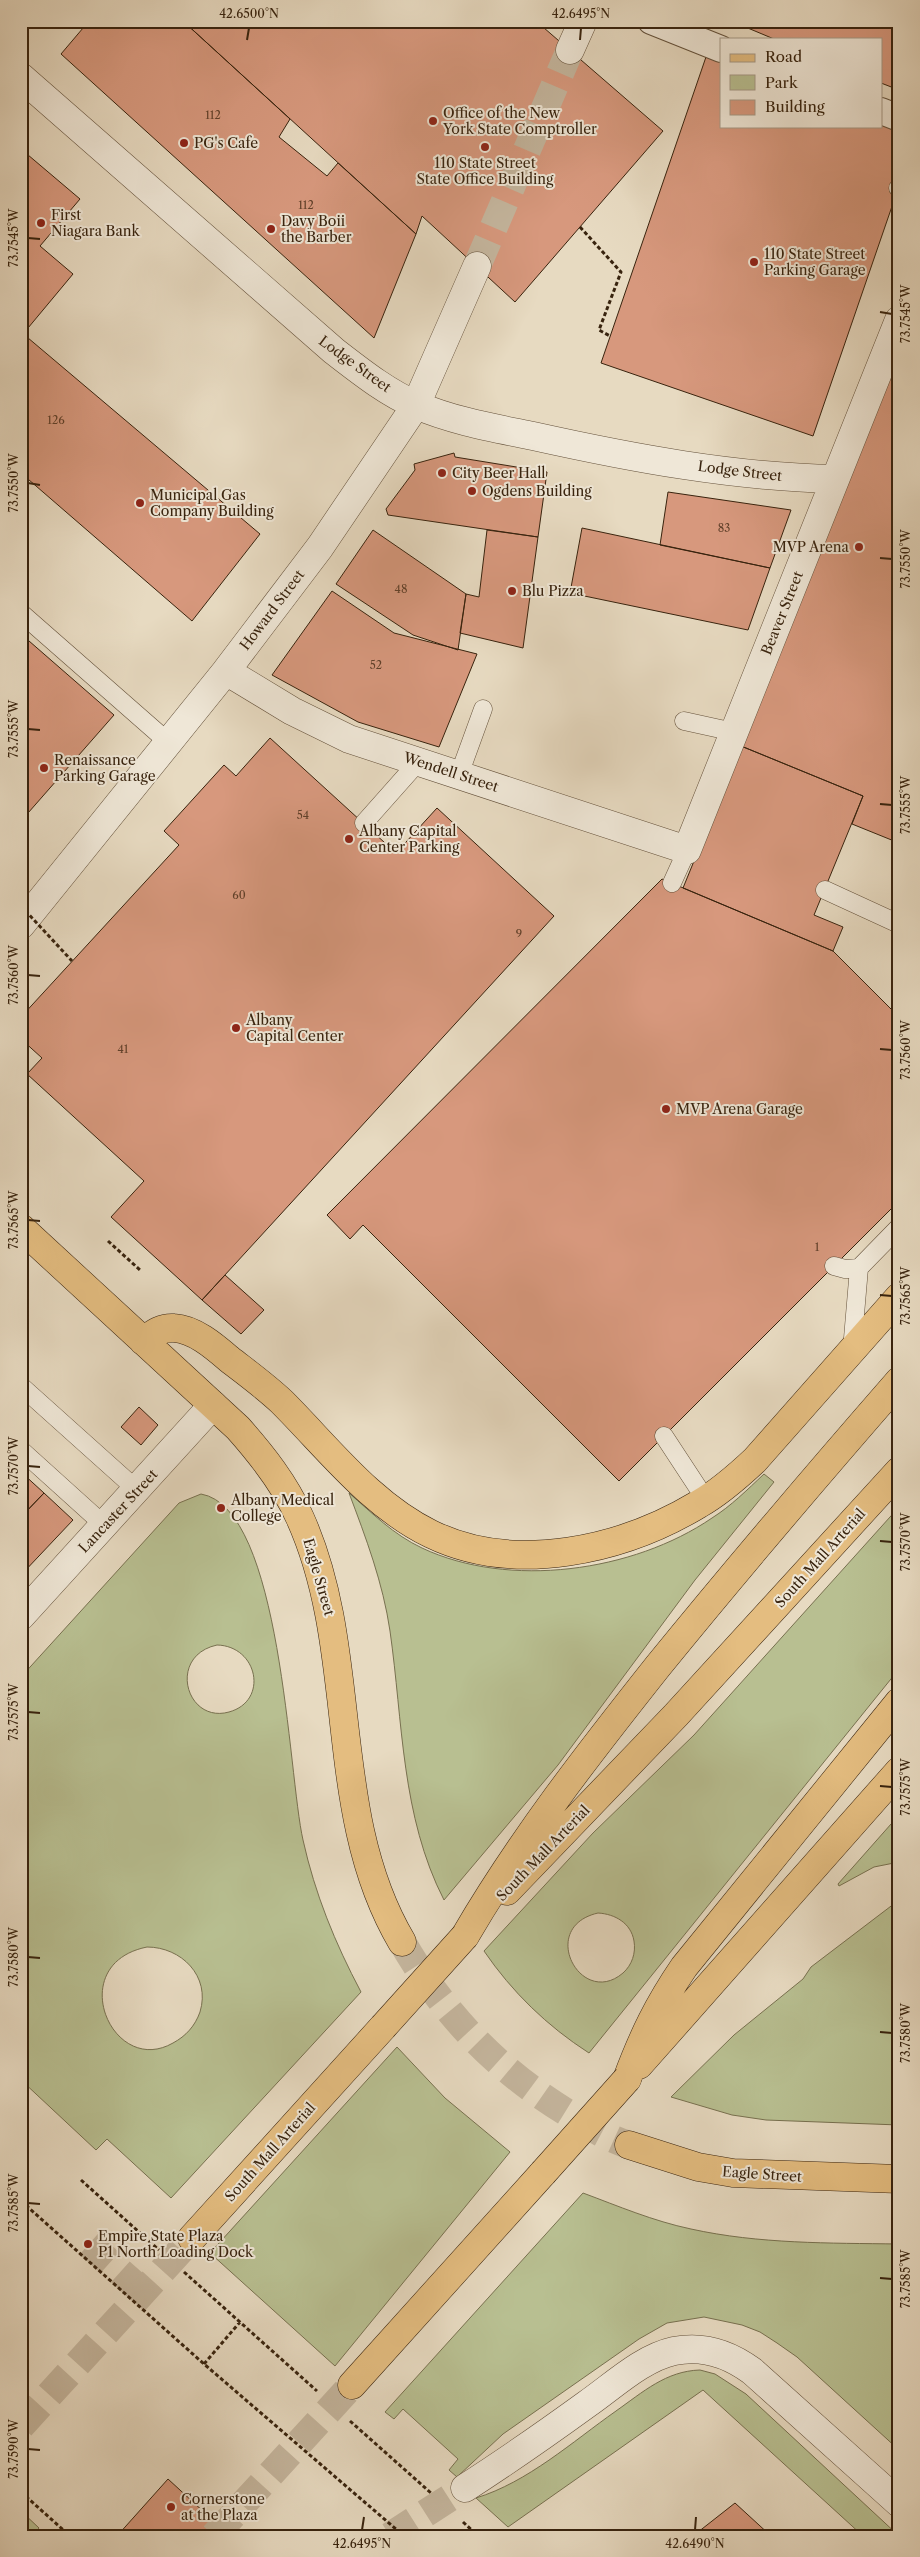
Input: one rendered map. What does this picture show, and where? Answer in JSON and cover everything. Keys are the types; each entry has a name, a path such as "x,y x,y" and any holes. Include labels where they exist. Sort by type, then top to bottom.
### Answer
{"main road":[{"name":"Eagle Street","path":"21,1228 213,1405 261,1454 287,1493 312,1546 330,1614 347,1766 360,1832 381,1898 402,1942"},
{"path":"143,1340 159,1330 174,1328 190,1332 219,1349 280,1401 367,1488 396,1513 431,1534 465,1548 532,1555 597,1546 666,1522 706,1500 730,1483 756,1460 899,1298"},
{"path":"465,1936 520,1847 613,1723 779,1519 899,1381"},
{"name":"South Mall Arterial","path":"192,2238 465,1936 689,1701 899,1471"},
{"path":"627,2079 641,2041 659,2004 684,1967 899,1702"},
{"path":"352,2385 627,2079 899,1771"},
{"name":"Eagle Street","path":"629,2145 698,2167 733,2173 899,2179"}],"street":[{"path":"570,50 583,21"},
{"path":"651,21 720,49"},
{"name":"Lodge Street","path":"21,77 334,351 372,380 416,405 462,421 598,451 735,472 835,478"},
{"path":"882,111 899,118"},
{"name":"Howard Street","path":"21,924 205,694 226,671 320,547 416,405 477,266"},
{"name":"Beaver Street","path":"696,838 734,732 899,320"},
{"name":"Wendell Street","path":"226,671 292,711 349,739 459,775 696,838"},
{"name":"Lancaster Street","path":"21,1616 213,1405"},
{"path":"465,2488 518,2454 640,2367 674,2351 696,2349 719,2352 737,2360 752,2370 899,2503"}],"lane":[{"path":"21,614 168,742"},
{"path":"459,775 483,709"},
{"path":"684,721 734,732"},
{"path":"364,823 419,761"},
{"path":"672,883 696,838"},
{"path":"825,890 899,924"},
{"path":"852,1350 859,1268 898,1229"},
{"path":"834,1266 845,1269 859,1268"},
{"path":"21,1386 137,1490"},
{"path":"664,1436 706,1500"},
{"path":"21,1450 104,1525"}],"path":[{"path":"580,227 620,272 600,330 610,336"},
{"path":"21,906 72,962"},
{"path":"108,1241 140,1270"},
{"path":"81,2180 160,2251"},
{"path":"21,2201 204,2364 404,2536"},
{"path":"182,2270 319,2393"},
{"path":"204,2364 240,2322"},
{"path":"348,2419 435,2497"},
{"path":"21,2492 70,2536"},
{"path":"456,2516 478,2536"},
{"path":"59,2536 64,2530"}],"green space":[{"path":"764,1474 774,1482 695,1580 558,1765 444,1900 430,1868 411,1802 387,1613 368,1544 349,1493 393,1530 422,1548 456,1561 493,1568 531,1571 570,1569 608,1562 646,1551 680,1536 712,1518"},
{"path":"201,1494 228,1510 249,1545 265,1592 277,1648 303,1840 313,1880 327,1918 361,1992 171,2198 107,2139 96,2150 21,2080 21,1677 179,1503","holes":["217,1645 231,1648 242,1654 249,1664 253,1675 254,1686 250,1697 242,1706 229,1712 214,1713 202,1708 193,1699 188,1687 187,1674 192,1662 201,1652","147,1947 159,1948 182,1958 197,1976 201,1987 202,1999 198,2017 186,2034 173,2043 151,2050 131,2045 116,2032 106,2015 102,1994 107,1974 121,1957"]},
{"path":"899,1507 899,1669 589,2053 531,2007 506,1980 484,1951 593,1833 694,1735","holes":["598,1913 616,1918 630,1929 634,1941 634,1954 631,1963 623,1973 607,1981 593,1981 581,1974 572,1962 568,1948 570,1933 580,1921"]},
{"path":"899,1815 899,1862 874,1867 839,1886 838,1884"},
{"path":"899,1900 899,2125 766,2120 732,2115 671,2097 734,2035 803,1979 811,1967"},
{"path":"397,2047 445,2098 510,2152 335,2366 210,2253"},
{"path":"583,2193 663,2222 717,2234 794,2242 899,2244 899,2450 797,2357 777,2343 760,2332 742,2325 704,2317 667,2323 639,2339 503,2434 457,2477 449,2470 458,2459 403,2409 394,2419 385,2412"},
{"path":"700,2370 715,2374 746,2394 899,2536 863,2536 703,2390 508,2527 476,2498 495,2491 532,2472 655,2384 676,2374"},
{"path":"21,2511 39,2528 32,2536 21,2536"}],"building":[{"path":"89,21 183,21 290,119 279,137 327,176 338,163 416,234 374,338 61,54"},
{"name":"110 State Street State Office Building","path":"183,21 536,21 663,131 515,302 422,216 416,234"},
{"path":"731,21 899,21 899,90 882,83 882,38 772,38"},
{"name":"110 State Street Parking Garage","path":"707,54 720,59 720,128 882,128 882,114 899,120 899,186 813,436 601,363"},
{"name":"First Niagara Bank","path":"21,149 80,199 40,246 73,274 23,334 21,332"},
{"name":"Municipal Gas Company Building","path":"21,332 260,534 192,621 21,473"},
{"name":"MVP Arena","path":"899,347 899,843 852,824 863,796 741,746"},
{"name":"Ogdens Building","path":"454,453 455,457 547,472 538,537 388,515 386,509 415,470 414,464"},
{"path":"668,492 791,510 770,568 660,545"},
{"path":"582,528 770,568 748,630 570,593"},
{"path":"373,530 466,594 458,650 413,635 336,584"},
{"path":"487,530 538,537 523,648 460,633 466,594 479,597"},
{"path":"332,591 394,633 477,654 439,747 358,722 272,675"},
{"name":"Renaissance Parking Garage","path":"21,634 114,715 21,821"},
{"name":"Albany Capital Center","path":"270,738 396,853 437,808 554,916 202,1300 111,1217 144,1181 27,1074 42,1058 21,1039 21,1017 179,845 164,831 224,765 236,776"},
{"path":"741,746 863,796 814,915 843,927 833,951 683,888"},
{"name":"MVP Arena Garage","path":"662,879 833,951 899,1017 899,1201 619,1481 363,1225 350,1239 327,1215"},
{"path":"225,1275 264,1310 241,1334 202,1300"},
{"path":"139,1407 158,1425 141,1445 121,1427"},
{"path":"21,1472 44,1493 21,1517"},
{"path":"44,1493 73,1520 21,1575 21,1517"},
{"name":"Cornerstone at the Plaza","path":"168,2479 230,2536 117,2536"},
{"path":"735,2503 771,2536 693,2536"}],"tunnel":[{"path":"477,266 570,50"},
{"path":"402,1942 436,1994 475,2040 497,2061 520,2080 571,2115 607,2136 629,2145"},
{"path":"21,2426 192,2238"},
{"path":"89,2244 143,2292"},
{"path":"214,2536 352,2385"},
{"path":"390,2536 465,2488"}],"place":[{"name":"Office of the New York State Comptroller","path":"433,121"},
{"name":"PG's Cafe","path":"184,143"},
{"name":"110 State Street State Office Building","path":"485,147"},
{"name":"First Niagara Bank","path":"41,223"},
{"name":"Davy Boii the Barber","path":"271,229"},
{"name":"110 State Street Parking Garage","path":"754,262"},
{"name":"City Beer Hall","path":"442,473"},
{"name":"Ogdens Building","path":"472,491"},
{"name":"Municipal Gas Company Building","path":"140,503"},
{"name":"MVP Arena","path":"859,547"},
{"name":"Blu Pizza","path":"512,591"},
{"name":"Renaissance Parking Garage","path":"44,768"},
{"name":"Albany Capital Center Parking","path":"349,839"},
{"name":"Albany Capital Center","path":"236,1028"},
{"name":"MVP Arena Garage","path":"666,1109"},
{"name":"Albany Medical College","path":"221,1508"},
{"name":"Empire State Plaza P1 North Loading Dock","path":"88,2244"},
{"name":"Cornerstone at the Plaza","path":"171,2507"}]}
